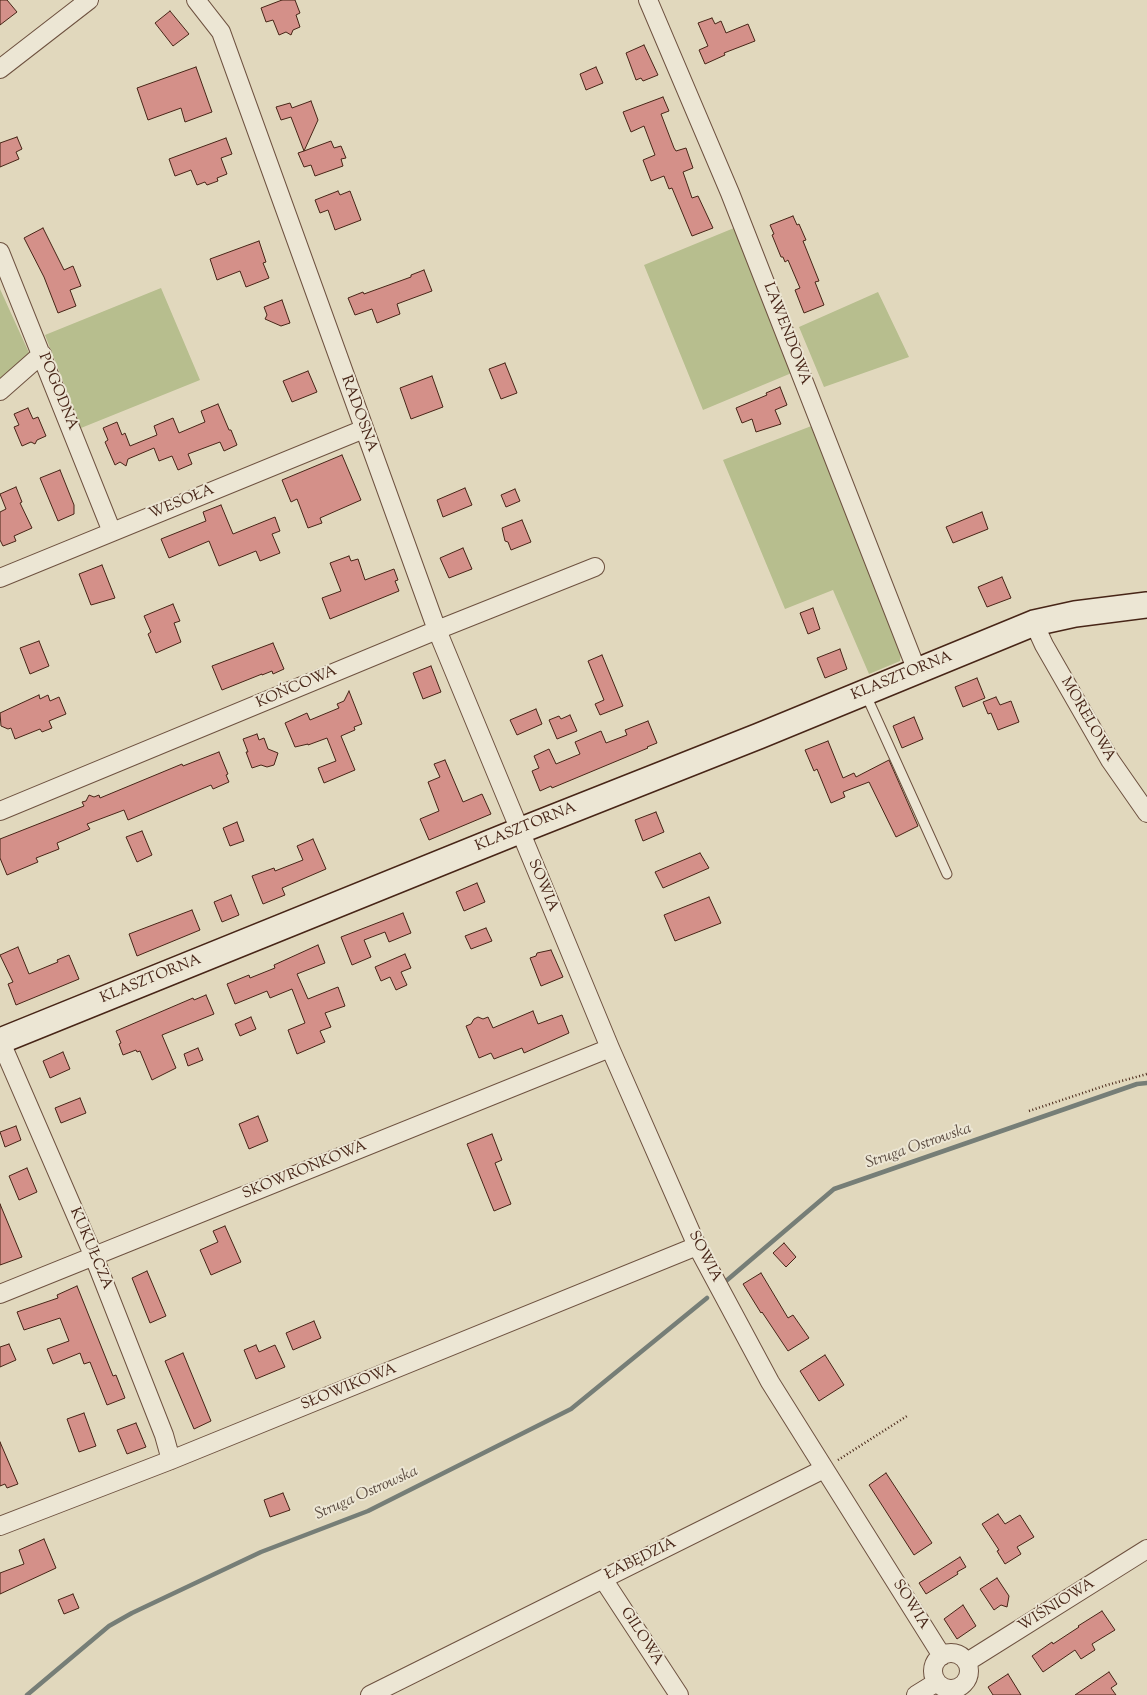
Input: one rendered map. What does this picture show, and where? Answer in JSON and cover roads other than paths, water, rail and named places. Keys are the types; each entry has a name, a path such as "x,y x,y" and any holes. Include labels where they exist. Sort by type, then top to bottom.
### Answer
{"street":[{"path":"0,70 89,0"},
{"name":"RADOSNA","path":"196,0 220,32 437,630 519,831"},
{"name":"LAWENDOWA","path":"648,0 730,193 917,671"},
{"name":"POGODNA","path":"0,252 112,532"},
{"path":"0,391 42,354"},
{"name":"WESOŁA","path":"0,578 364,429"},
{"name":"KOŃCOWA","path":"0,811 437,630 595,567"},
{"name":"KLASZTORNA","path":"0,1041 1044,620 1147,605"},
{"name":"MORELOWA","path":"1044,620 1044,645 1110,760 1147,814"},
{"name":"SOWIA","path":"519,831 610,1048 697,1246 770,1382 942,1656"},
{"name":"KUKUŁCZA","path":"0,1041 94,1256 164,1435 170,1460"},
{"name":"SKOWRONKOWA","path":"0,1294 610,1048"},
{"name":"SŁOWIKOWA","path":"0,1526 170,1460 697,1246"},
{"name":"ŁABĘDZIA","path":"370,1695 824,1469"},
{"name":"WIŚNIOWA","path":"967,1662 1147,1549"},
{"name":"GILOWA","path":"603,1579 679,1695"},
{"path":"958,1655 967,1662 969,1668 968,1678 963,1691 941,1686 937,1682 934,1671 938,1660 942,1656 958,1655"},
{"path":"916,1695 937,1682"}],"lane":[{"path":"865,692 947,874"}],"waterway":[{"name":"Struga Ostrowska","path":"726,1281 834,1189 1137,1084 1147,1083"},
{"name":"Struga Ostrowska","path":"27,1695 109,1626 132,1613 261,1552 368,1511 571,1409 707,1298"}]}
